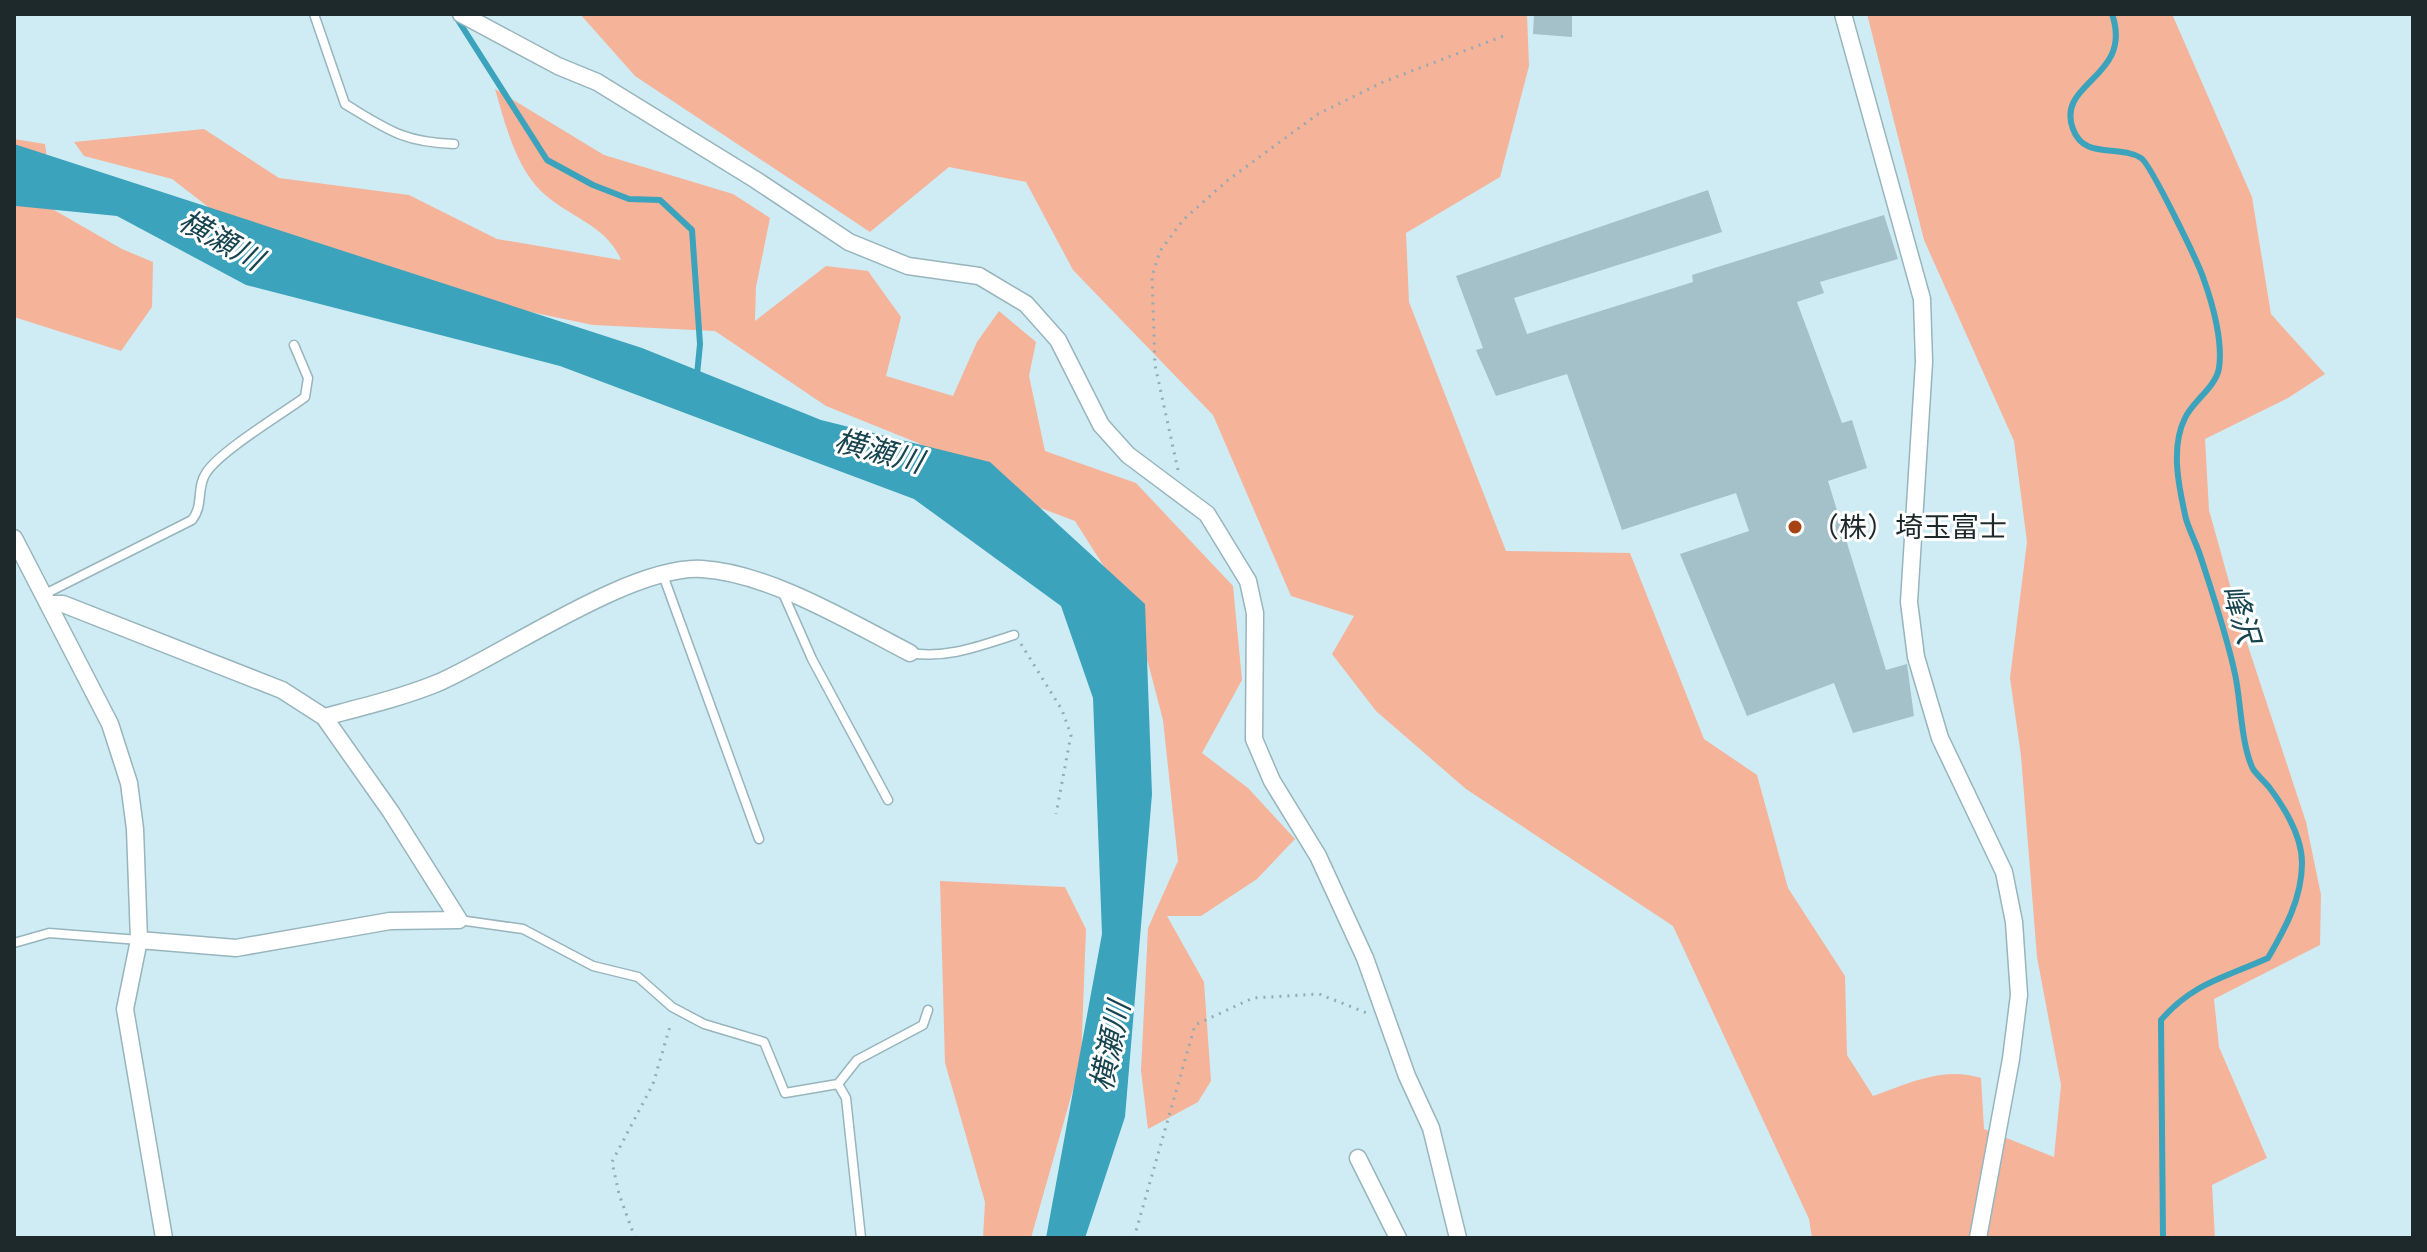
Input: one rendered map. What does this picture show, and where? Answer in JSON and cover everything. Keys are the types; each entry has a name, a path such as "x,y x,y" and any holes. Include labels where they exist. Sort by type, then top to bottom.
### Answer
{"street":[{"path":"461,14 558,66 597,82 756,180 849,242 908,266 979,276 1026,304 1058,340 1101,425 1128,455 1183,493 1207,514 1248,581 1255,613 1254,739 1272,781 1325,871 1365,958 1386,1020 1431,1128 1458,1238"},
{"path":"1843,14 1922,299 1924,362 1909,602 1916,657 1940,738 2004,872 2014,922 2019,995 2011,1059 1978,1238"},
{"path":"14,538 122,751 135,829 139,940 125,1009 164,1238"},
{"path":"324,717 439,682 579,609 663,574 698,569 727,572 781,591 910,653"},
{"path":"46,600 201,656 282,690 324,717 391,812 459,920"},
{"path":"139,940 236,948 390,921 459,920"},
{"path":"1358,1158 1398,1238"}],"lane":[{"path":"314,14 345,104 398,136 417,143 454,144"},
{"path":"46,600 192,520 199,510 202,482 213,465 305,397 308,378 294,345"},
{"path":"663,574 759,839"},
{"path":"781,591 812,659 888,800"},
{"path":"910,653 933,657 962,652 1014,635"},
{"path":"459,920 523,929 593,966 638,977 672,1007 704,1024 764,1042 785,1093 838,1084 857,1060 923,1025 928,1010"},
{"path":"14,943 49,933 139,940"},
{"path":"838,1084 848,1110 861,1238"}],"path":[{"path":"1183,493 1155,365 1152,276 1160,251 1183,220 1228,180 1318,114 1383,82 1506,35"},
{"path":"1014,635 1062,710 1071,735 1056,814"},
{"path":"1134,1238 1195,1025 1253,998 1319,994 1386,1020"},
{"path":"635,1238 612,1162 653,1084 672,1007"}],"shaded area":[{"path":"580,14 1527,14 1529,66 1500,177 1406,233 1409,302 1506,551 1630,553 1704,739 1757,775 1788,888 1845,976 1847,1055 1873,1096 1940,1075 1981,1078 1984,1129 2054,1157 2061,1085 2037,957 2021,756 2010,678 2027,542 2014,441 1924,240 1867,14 2172,14 2252,197 2271,314 2325,374 2288,398 2205,439 2209,510 2241,625 2306,822 2321,895 2320,945 2214,999 2219,1047 2267,1158 2212,1185 2215,1238 1812,1238 1809,1219 1673,926 1466,789 1376,711 1332,654 1354,616 1291,596 1213,415 1073,270 1026,182 949,167 870,232 635,76"},
{"path":"495,89 604,155 733,194 770,218 756,287 755,321 826,266 868,271 901,317 886,376 953,396 977,342 999,311 1036,342 1029,376 1045,451 1136,483 1233,586 1242,680 1202,753 1248,788 1295,839 1257,879 1201,916 1167,916 1204,982 1211,1081 1198,1102 1148,1129 1141,1071 1148,928 1178,861 1163,720 1136,617 1075,521 998,492 918,443 826,406 715,331 593,325 387,282 264,250 172,179 84,156 74,142 204,129 279,178 409,195 497,239 621,260 615,248 597,230 552,201 533,182 512,144"},
{"path":"14,139 45,144 54,210 122,249 153,262 152,307 121,351 14,317"},
{"path":"940,881 1065,887 1086,929 1081,1061 1031,1238 983,1238 985,1202 945,1063"}],"water":[{"name":"横瀬川","path":"14,144 642,348 821,420 990,462 1145,604 1152,794 1125,1117 1085,1238 1046,1238 1102,934 1093,698 1061,606 914,499 560,366 246,285 117,216 16,206"}],"building":[{"path":"1534,14 1572,14 1572,37 1533,34"},
{"name":"（株）埼玉富士","path":"1708,190 1722,232 1514,298 1527,334 1693,282 1692,275 1884,215 1898,259 1820,282 1824,293 1797,302 1842,423 1852,420 1867,468 1828,481 1886,670 1907,664 1914,716 1853,733 1834,683 1747,716 1680,554 1749,531 1736,493 1622,530 1567,374 1496,396 1476,350 1483,348 1456,276"}],"waterway":[{"name":"峰沢","path":"2112,14 2116,35 2113,52 2105,66 2075,100 2070,113 2073,129 2085,145 2132,154 2146,164 2200,270 2214,312 2219,368 2214,381 2189,412 2180,430 2177,468 2181,494 2186,519 2228,645 2249,759 2291,823 2299,843 2302,863 2296,901 2268,958 2197,989 2161,1020 2163,1238"},
{"path":"456,17 547,160 593,185 629,199 660,200 692,230 700,344 697,375"}],"place":[{"name":"（株）埼玉富士","path":"1795,527"}]}
